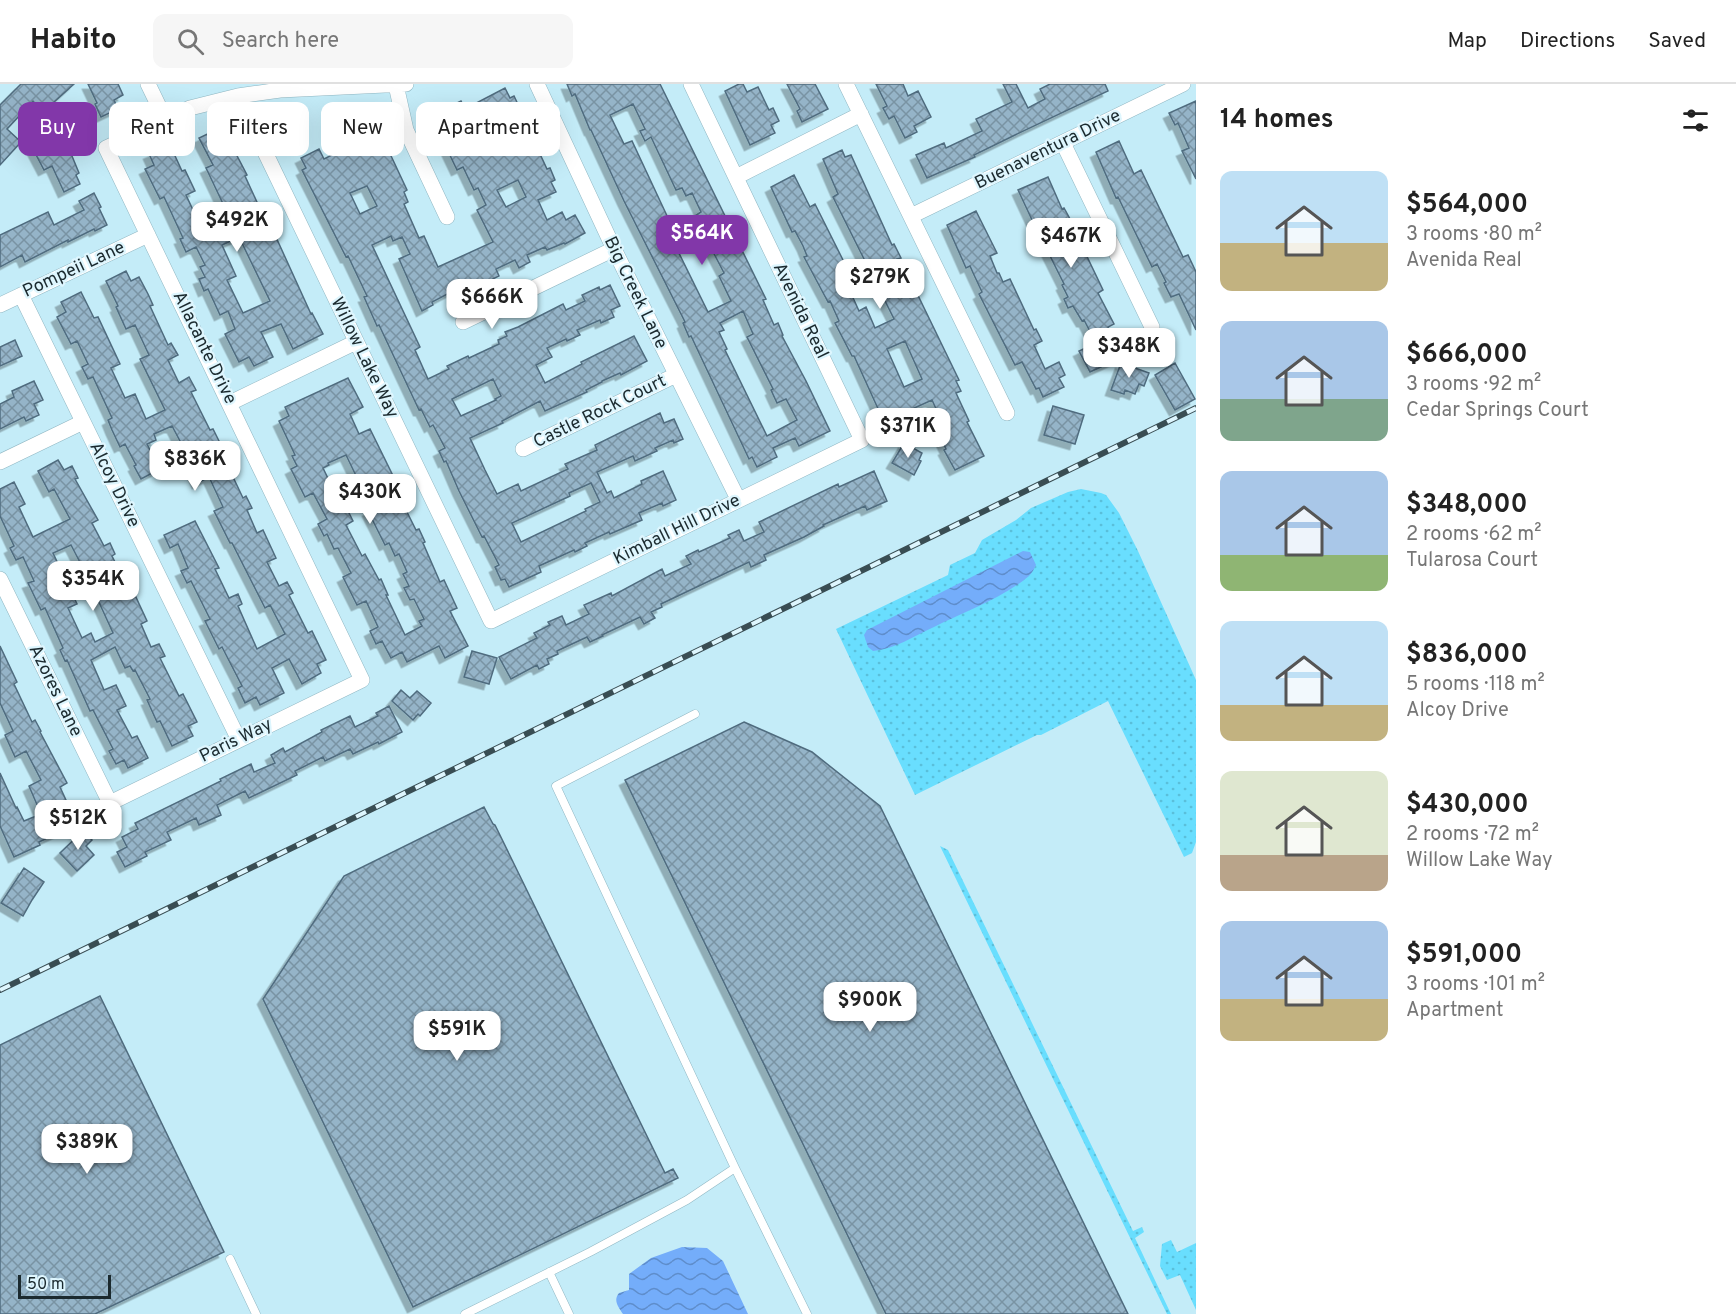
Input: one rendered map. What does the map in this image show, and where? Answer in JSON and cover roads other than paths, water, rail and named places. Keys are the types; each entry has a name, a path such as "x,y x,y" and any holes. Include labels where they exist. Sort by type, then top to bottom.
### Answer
{"street":[{"path":"148,84 157,102"},
{"name":"Big Creek Lane","path":"537,84 614,249 738,499"},
{"name":"Avenida Real","path":"691,84 862,440"},
{"path":"846,84 1007,413"},
{"name":"Buenaventura Drive","path":"912,216 1183,84"},
{"path":"195,107 238,96 280,90 401,85 406,129 447,217"},
{"name":"Willow Lake Way","path":"238,96 491,621"},
{"path":"736,177 861,114"},
{"path":"1063,143 1152,327"},
{"name":"Allacante Drive","path":"110,156 363,680"},
{"name":"Pompeii Lane","path":"0,305 148,235"},
{"path":"463,322 614,249"},
{"name":"Alcoy Drive","path":"21,295 239,740"},
{"path":"230,403 356,342"},
{"name":"Castle Rock Court","path":"524,449 676,375"},
{"path":"0,462 83,422"},
{"name":"Kimball Hill Drive","path":"491,621 862,440"},
{"name":"Azores Lane","path":"0,579 110,803"},
{"name":"Paris Way","path":"110,803 363,680"}],"lane":[{"path":"695,714 555,786 735,1168 807,1314"},
{"path":"465,1314 687,1200 735,1168"},
{"path":"230,1259 256,1314"},
{"path":"549,1272 569,1314"}],"water":[{"path":"1023,551 1030,552 1036,565 1029,576 1019,584 897,645 873,651 868,647 864,635 867,630"},
{"path":"682,1247 707,1248 723,1261 748,1314 623,1314 616,1298 619,1293 629,1290 629,1274 651,1258"}],"railway":[{"path":"0,990 1196,408"}]}
